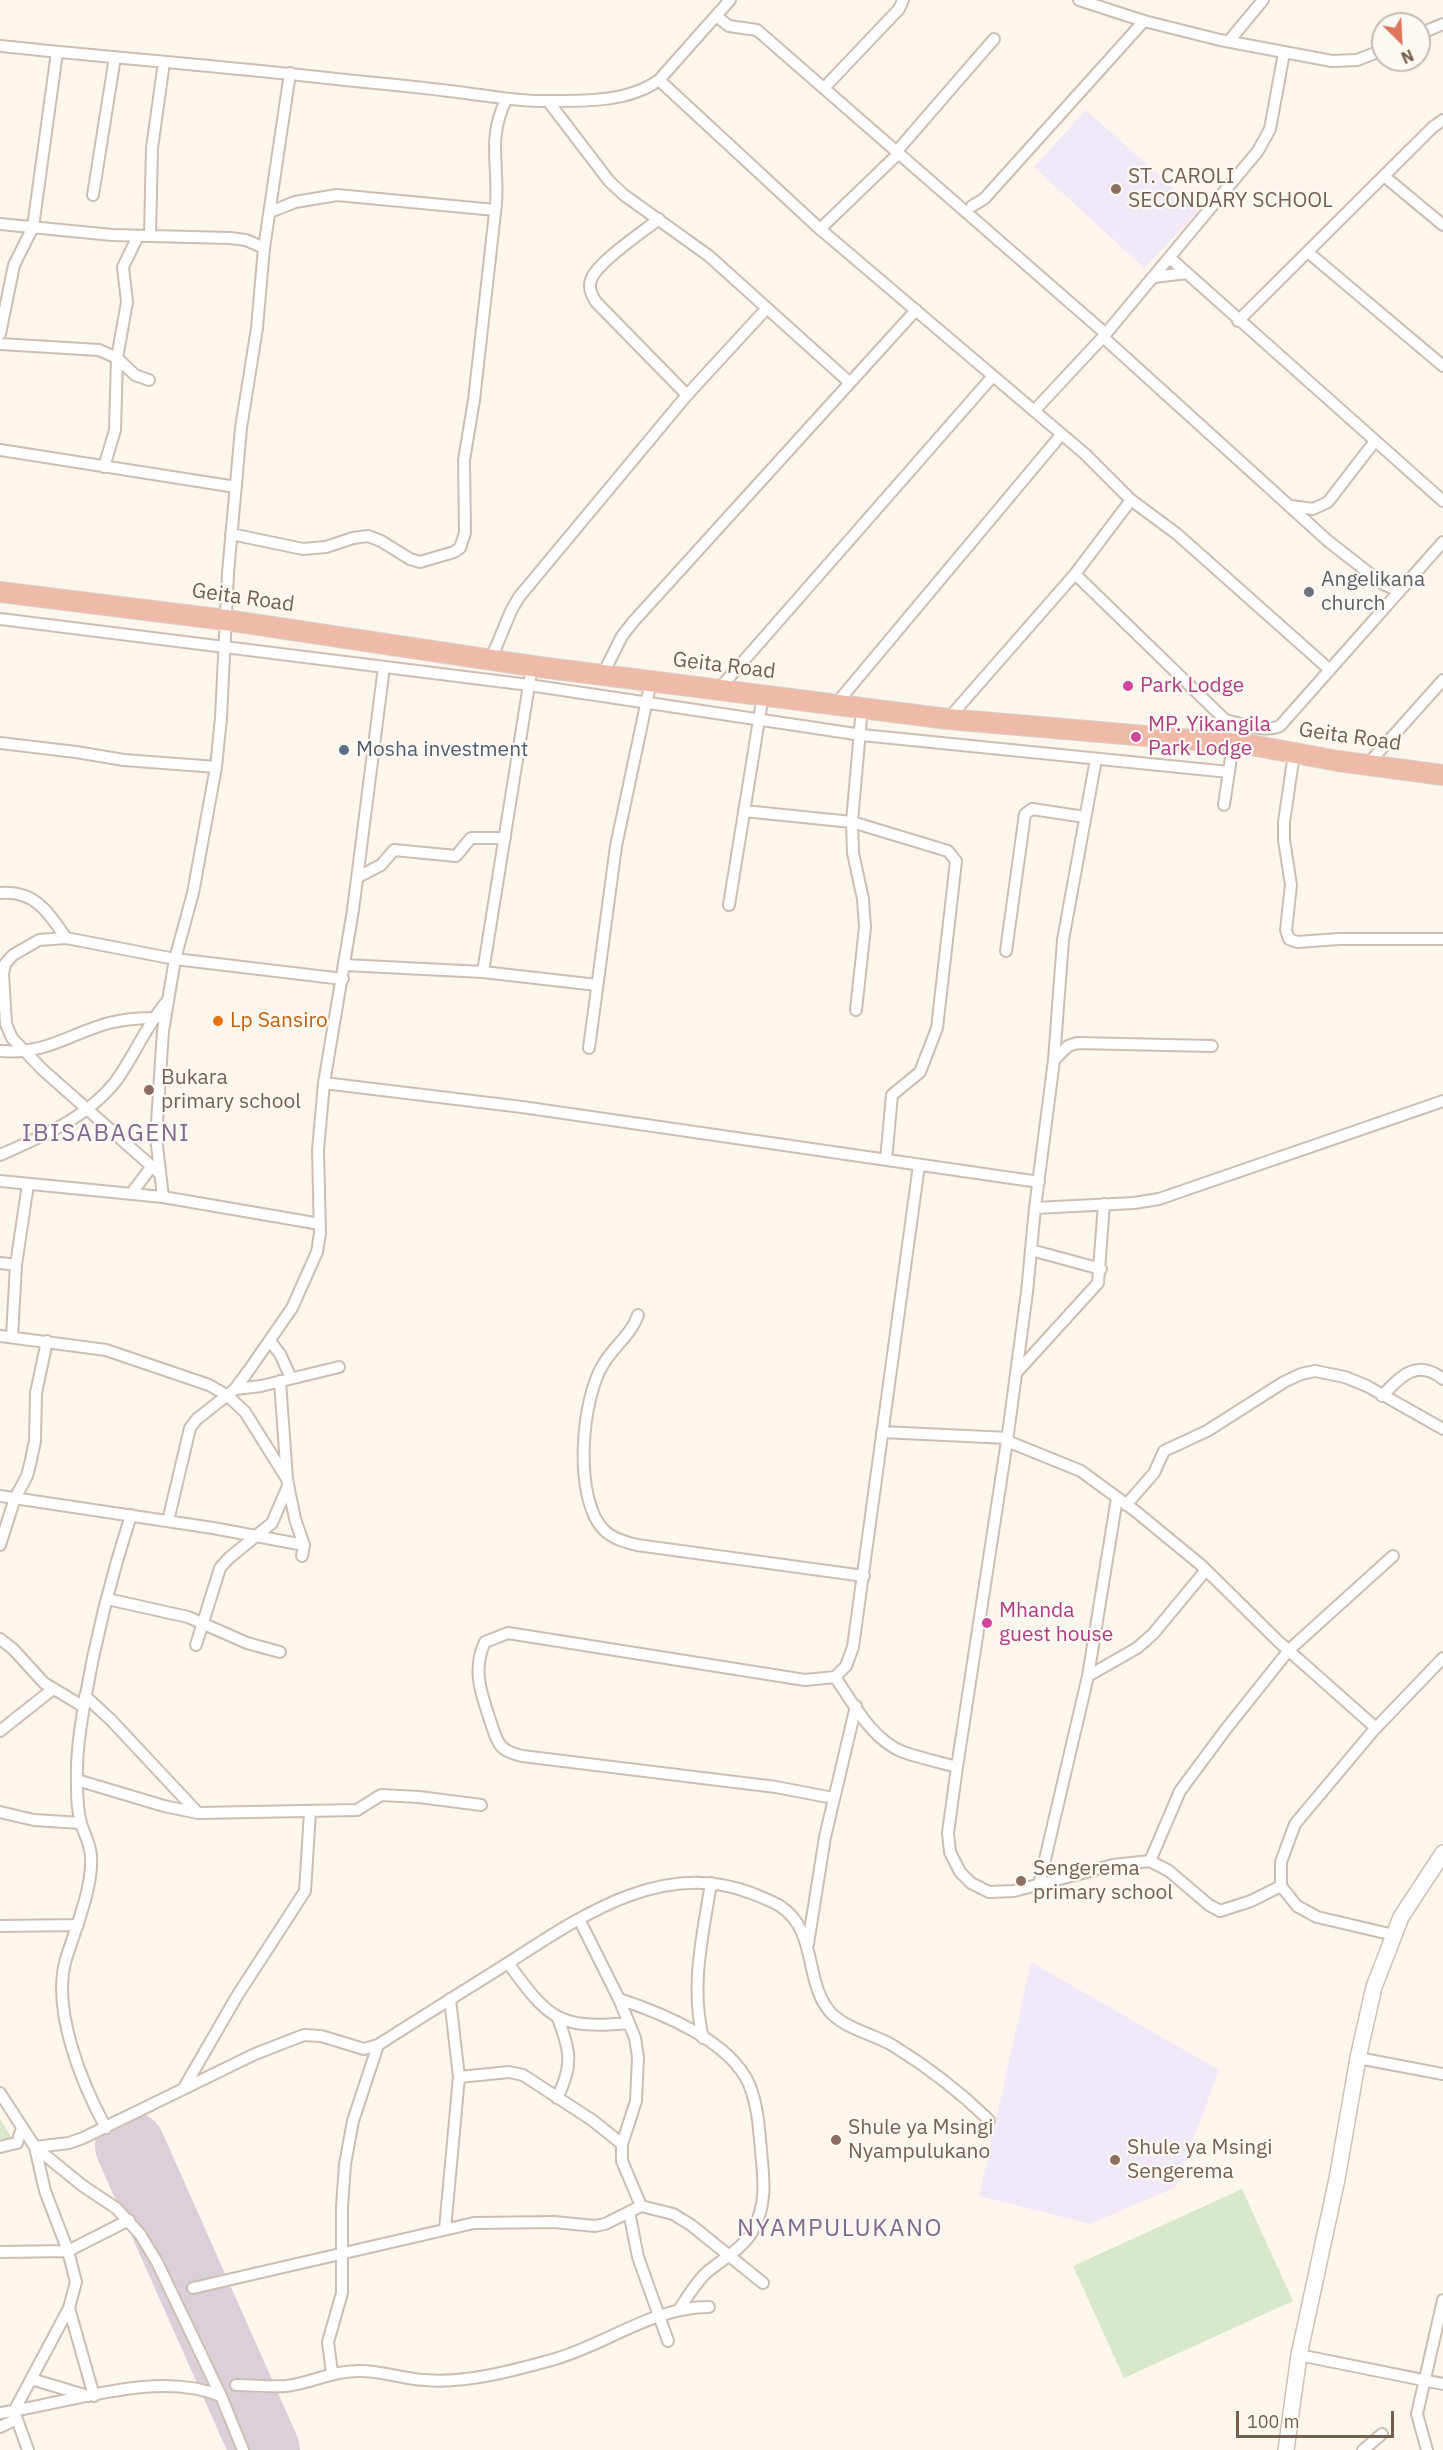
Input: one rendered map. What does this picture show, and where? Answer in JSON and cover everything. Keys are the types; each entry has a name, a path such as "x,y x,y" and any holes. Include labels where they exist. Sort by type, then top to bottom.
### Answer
{"highway":[{"name":"Geita Road","path":"0,592 226,620 491,659 531,676 603,674 948,719 1242,744 1293,754 1443,775"}],"main road":[{"path":"1286,2450 1299,2355 1337,2179 1358,2058 1374,1987 1401,1917 1443,1853"}],"street":[{"path":"0,46 290,74 472,94 506,100 548,102 638,93 658,80 730,0"},
{"path":"824,88 899,9 903,0"},
{"path":"1079,0 1144,21 1284,53 1346,62 1371,54"},
{"path":"1229,41 1263,0"},
{"path":"716,16 729,26 750,27 757,30 1104,336 1287,505 1383,584 1399,591"},
{"path":"972,206 984,199 1144,21"},
{"path":"820,229 898,152 994,39"},
{"path":"0,334 14,265 33,227 57,52"},
{"path":"1035,411 1104,336 1264,141 1270,129 1284,53"},
{"path":"93,195 115,57"},
{"path":"150,236 152,148 164,62"},
{"path":"163,1197 155,1169 165,1018 175,959 193,893 216,767 231,534 241,428 256,328 264,248 290,74"},
{"path":"658,80 820,229 1085,454 1131,500 1177,534 1330,670"},
{"path":"231,534 303,549 326,547 353,538 368,536 420,562 460,548 465,533 464,460 474,400 495,210 497,184 495,134 498,116 506,100"},
{"path":"548,102 609,181 624,195 709,256 849,382"},
{"path":"1238,321 1309,253 1433,127 1443,120"},
{"path":"1384,176 1443,225"},
{"path":"270,212 295,202 337,195 495,210"},
{"path":"659,219 600,266 590,281 590,291 596,302 687,394"},
{"path":"0,224 138,236 230,238 246,240 264,248"},
{"path":"104,466 115,430 117,358 127,302 124,262 138,236"},
{"path":"1309,253 1443,366"},
{"path":"1170,258 1238,321 1443,501"},
{"path":"1154,277 1186,273"},
{"path":"491,659 515,603 687,394 767,308"},
{"path":"603,674 622,636 633,622 916,310"},
{"path":"0,344 99,350 117,358 135,375 149,380"},
{"path":"719,689 993,376"},
{"path":"836,704 1061,435"},
{"path":"1287,505 1313,509 1328,502 1375,441"},
{"path":"0,450 236,487"},
{"path":"948,719 1075,574 1131,500"},
{"path":"1228,721 1263,728 1278,728 1443,542"},
{"path":"1075,574 1228,721 1242,744 1229,772 1224,805"},
{"path":"0,619 384,667 531,676 646,703 859,734 1229,772"},
{"path":"168,1521 190,1428 203,1413 231,1392 270,1341 292,1308 317,1252 320,1224 318,1150 324,1083 343,979 384,667"},
{"path":"483,972 531,676"},
{"path":"1367,765 1443,680"},
{"path":"589,1048 616,846 651,681"},
{"path":"729,905 763,695"},
{"path":"856,1010 865,927 863,899 853,853 852,822 862,707"},
{"path":"0,743 124,760 216,767"},
{"path":"1293,754 1284,822 1284,840 1291,885 1286,930 1289,939 1297,942 1339,939 1443,939"},
{"path":"1096,759 1063,940 1054,1060 1017,1372 957,1767 948,1833 950,1852 960,1872 971,1883 989,1892 1014,1891 1113,1865 1150,1861 1169,1871 1209,1905 1220,1911 1251,1901 1281,1886"},
{"path":"1006,951 1026,814 1032,809 1084,817"},
{"path":"744,811 852,822 948,851 956,861 938,1023 920,1072 892,1095 886,1160"},
{"path":"357,877 381,866 394,850 456,856 471,838 505,838"},
{"path":"0,893 27,895 36,901 66,938"},
{"path":"155,1169 86,1109 12,1038 6,1024 3,974 5,964 26,946 39,940 66,938 175,959 343,979"},
{"path":"345,965 483,972 597,985"},
{"path":"0,1155 51,1131 102,1096 117,1080 152,1018 168,999"},
{"path":"0,1051 24,1052 108,1024 165,1018"},
{"path":"1054,1060 1068,1046 1077,1043 1212,1046"},
{"path":"324,1083 522,1107 1039,1182"},
{"path":"1035,1208 1143,1201 1180,1193 1269,1163 1386,1119 1443,1101"},
{"path":"833,1798 776,1787 512,1753 503,1748 495,1735 478,1683 478,1664 485,1642 499,1634 508,1633 805,1680 835,1677 846,1666 853,1647 864,1576 919,1165"},
{"path":"131,1194 155,1169"},
{"path":"0,1181 163,1197 320,1224"},
{"path":"12,1337 16,1265 28,1184"},
{"path":"1017,1372 1098,1283 1101,1269 1104,1204"},
{"path":"1031,1250 1101,1269"},
{"path":"0,1263 16,1265"},
{"path":"638,1315 634,1327 604,1363 588,1410 585,1469 588,1500 605,1531 620,1540 638,1545 864,1576"},
{"path":"0,1336 106,1350 231,1392 339,1367"},
{"path":"0,1545 15,1498 27,1476 31,1460 35,1441 36,1393 47,1341"},
{"path":"0,1496 257,1536 303,1551 287,1482 285,1379 287,1366 270,1341"},
{"path":"1382,1396 1399,1378 1419,1369 1431,1371 1443,1379"},
{"path":"1039,1885 1088,1676 1122,1502 1154,1473 1164,1450 1207,1431 1284,1382 1301,1374 1322,1371 1367,1386 1443,1429"},
{"path":"231,1392 287,1482"},
{"path":"882,1431 1008,1440 1081,1471 1174,1541 1289,1650 1376,1728"},
{"path":"196,1646 220,1568 272,1523 287,1482"},
{"path":"106,2128 88,2096 78,2069 63,2005 62,1983 66,1961 78,1925 91,1858 81,1823 76,1780 78,1730 107,1599 131,1515"},
{"path":"1150,1861 1167,1819 1185,1784 1289,1650 1393,1556"},
{"path":"1088,1676 1137,1648 1153,1634 1206,1570"},
{"path":"107,1599 188,1617 247,1643 280,1652"},
{"path":"0,1639 13,1649 44,1683 84,1702 117,1727 198,1813"},
{"path":"1394,1935 1317,1917 1297,1906 1281,1886 1281,1862 1295,1824 1376,1728 1443,1658"},
{"path":"835,1677 876,1733 902,1751 957,1767"},
{"path":"0,1731 53,1689"},
{"path":"808,1944 833,1798 856,1706"},
{"path":"76,1780 164,1806 198,1813 357,1810 381,1795 482,1805"},
{"path":"0,1812 34,1820 81,1823"},
{"path":"185,2086 237,1996 305,1892 310,1812"},
{"path":"704,2038 698,2011 698,1968 711,1883"},
{"path":"0,2147 17,2143 69,2143 106,2128 185,2086 255,2054 304,2035 321,2036 364,2049 378,2045 579,1918 626,1895 647,1888 711,1883 736,1887 781,1906 796,1921 808,1944 816,1982 831,2012 844,2024 892,2045 934,2072 989,2120"},
{"path":"579,1918 629,2023 638,2057 636,2101 622,2144 622,2161 641,2206"},
{"path":"0,1926 78,1925"},
{"path":"508,1962 535,1999 556,2016 590,2026 629,2023"},
{"path":"445,2229 459,2077 450,1999"},
{"path":"619,2000 657,2013 704,2038 740,2068 756,2105 765,2190 762,2214 751,2234 705,2274 679,2310"},
{"path":"556,2016 568,2048 569,2064 566,2080 557,2098"},
{"path":"332,2373 328,2342 342,2293 342,2207 345,2164 352,2121 378,2045"},
{"path":"1358,2058 1443,2074"},
{"path":"459,2077 509,2072 523,2075 592,2120 622,2144"},
{"path":"0,2093 33,2144 129,2220 157,2262 221,2396 243,2450"},
{"path":"17,2143 22,2128"},
{"path":"0,2427 15,2415 31,2379 69,2308 76,2282 68,2251 45,2191 33,2144"},
{"path":"193,2288 474,2223 554,2222 595,2226 605,2224 641,2206 672,2214 691,2225 763,2283"},
{"path":"629,2212 638,2257 668,2341"},
{"path":"0,2252 68,2251 129,2220"},
{"path":"1427,2450 1417,2415 1443,2300"},
{"path":"236,2385 286,2386 332,2373 357,2371 380,2372 423,2380 462,2379 557,2358 660,2316 679,2310 709,2307"},
{"path":"69,2308 92,2396"},
{"path":"1299,2355 1443,2385"},
{"path":"31,2379 92,2396"},
{"path":"1,2413 15,2415 145,2386 196,2387 221,2396"},
{"path":"15,2415 28,2450"},
{"path":"1363,2450 1382,2434"}],"shaded area":[{"name":"ST. CAROLI SECONDARY SCHOOL","path":"1086,110 1199,211 1144,268 1034,167"},
{"path":"1031,1962 1219,2070 1176,2187 1090,2224 979,2196"}],"green space":[{"path":"0,2119 14,2141 0,2143"},
{"path":"1242,2189 1293,2301 1124,2378 1073,2266"}],"runway":[{"path":"130,2146 265,2450"}],"place":[{"name":"ST. CAROLI SECONDARY SCHOOL","path":"1116,189"},
{"name":"Angelikana church","path":"1309,592"},
{"name":"Park Lodge","path":"1128,686"},
{"name":"MP. Yikangila Park Lodge","path":"1136,737"},
{"name":"Mosha investment","path":"344,750"},
{"name":"Lp Sansiro","path":"218,1021"},
{"name":"Bukara primary school","path":"149,1090"},
{"name":"Mhanda guest house","path":"987,1623"},
{"name":"Sengerema primary school","path":"1021,1881"},
{"name":"Shule ya Msingi Nyampulukano","path":"836,2140"},
{"name":"Shule ya Msingi Sengerema","path":"1115,2160"}],"district":[{"name":"IBISABAGENI","path":"106,1134"},
{"name":"NYAMPULUKANO","path":"840,2229"}]}
